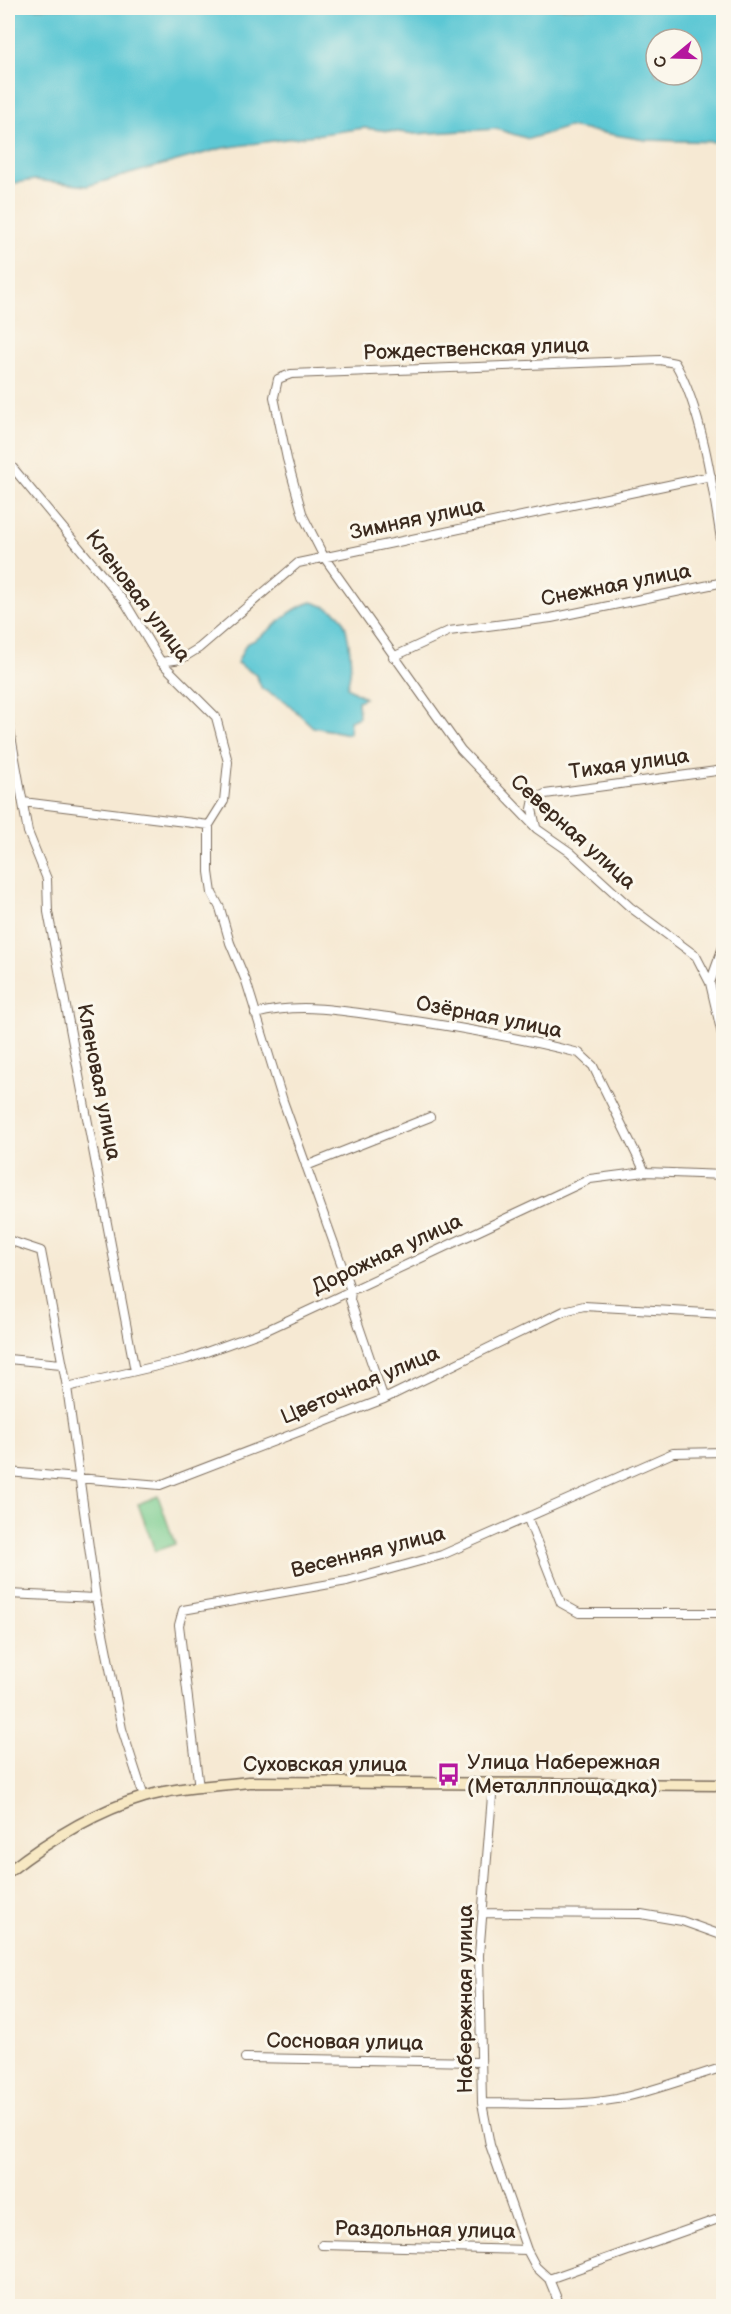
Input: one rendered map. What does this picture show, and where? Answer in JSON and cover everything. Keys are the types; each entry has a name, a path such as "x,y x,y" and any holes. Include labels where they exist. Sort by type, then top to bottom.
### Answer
{"street":[{"name":"Рождественская улица","path":"278,379 291,374 660,360 675,363 685,380 711,476"},
{"name":"Северная улица","path":"278,379 274,397 287,459 303,516 324,557 461,750 537,829 570,852 630,908 696,956 710,983 723,1043"},
{"name":"Кленовая улица","path":"8,462 126,604 161,662 216,717 228,762 224,801 209,825 208,872 212,893 220,908 306,1166 351,1291 350,1300 384,1399"},
{"name":"Зимняя улица","path":"161,662 181,659 199,648 298,563 711,476"},
{"path":"711,476 723,559"},
{"name":"Снежная улица","path":"393,657 449,631 551,618 723,582"},
{"name":"Кленовая улица","path":"8,719 28,832 47,879 48,912 135,1371"},
{"name":"Тихая улица","path":"537,829 532,809 534,799 545,794 723,770"},
{"path":"23,802 209,825"},
{"path":"710,983 723,944"},
{"name":"Озёрная улица","path":"255,1014 283,1007 313,1007 435,1023 579,1053 593,1066 645,1172"},
{"path":"306,1166 430,1117"},
{"name":"Дорожная улица","path":"67,1387 187,1359 256,1333 590,1179 645,1172 723,1174"},
{"path":"8,1240 41,1251 67,1387 96,1598 122,1729 144,1797"},
{"name":"Цветочная улица","path":"8,1472 80,1476 160,1485 384,1399 564,1311 584,1306 723,1314"},
{"path":"8,1359 61,1364"},
{"name":"Весенняя улица","path":"199,1788 179,1625 183,1610 347,1581 442,1555 528,1519 673,1453 723,1452"},
{"path":"528,1519 561,1604 579,1613 723,1613"},
{"path":"8,1594 96,1598"},
{"name":"Суховская улица","path":"8,1872 77,1824 144,1797 199,1788 249,1782 723,1785"},
{"name":"Набережная улица","path":"494,1784 479,1955 482,2103 490,2145 527,2250 536,2266 549,2279 560,2307"},
{"path":"483,1913 641,1914 682,1921 723,1936"},
{"name":"Сосновая улица","path":"245,2058 480,2062"},
{"path":"482,2103 563,2103 614,2099 664,2088 723,2067"},
{"path":"549,2279 723,2217"},
{"name":"Раздольная улица","path":"322,2246 527,2250"}],"green space":[{"path":"158,1496 175,1544 155,1551 138,1504"}],"water":[{"path":"8,8 723,8 723,142 645,140 568,127 529,139 496,129 415,134 364,128 223,148 87,186 35,180 8,184"},
{"path":"312,602 336,612 345,626 351,661 347,687 365,698 358,701 359,717 350,721 349,734 313,727 285,701 262,689 256,675 237,663 246,644 255,640 294,611"}],"place":[{"name":"Улица Набережная (Металлплощадка)","path":"449,1774"}]}
